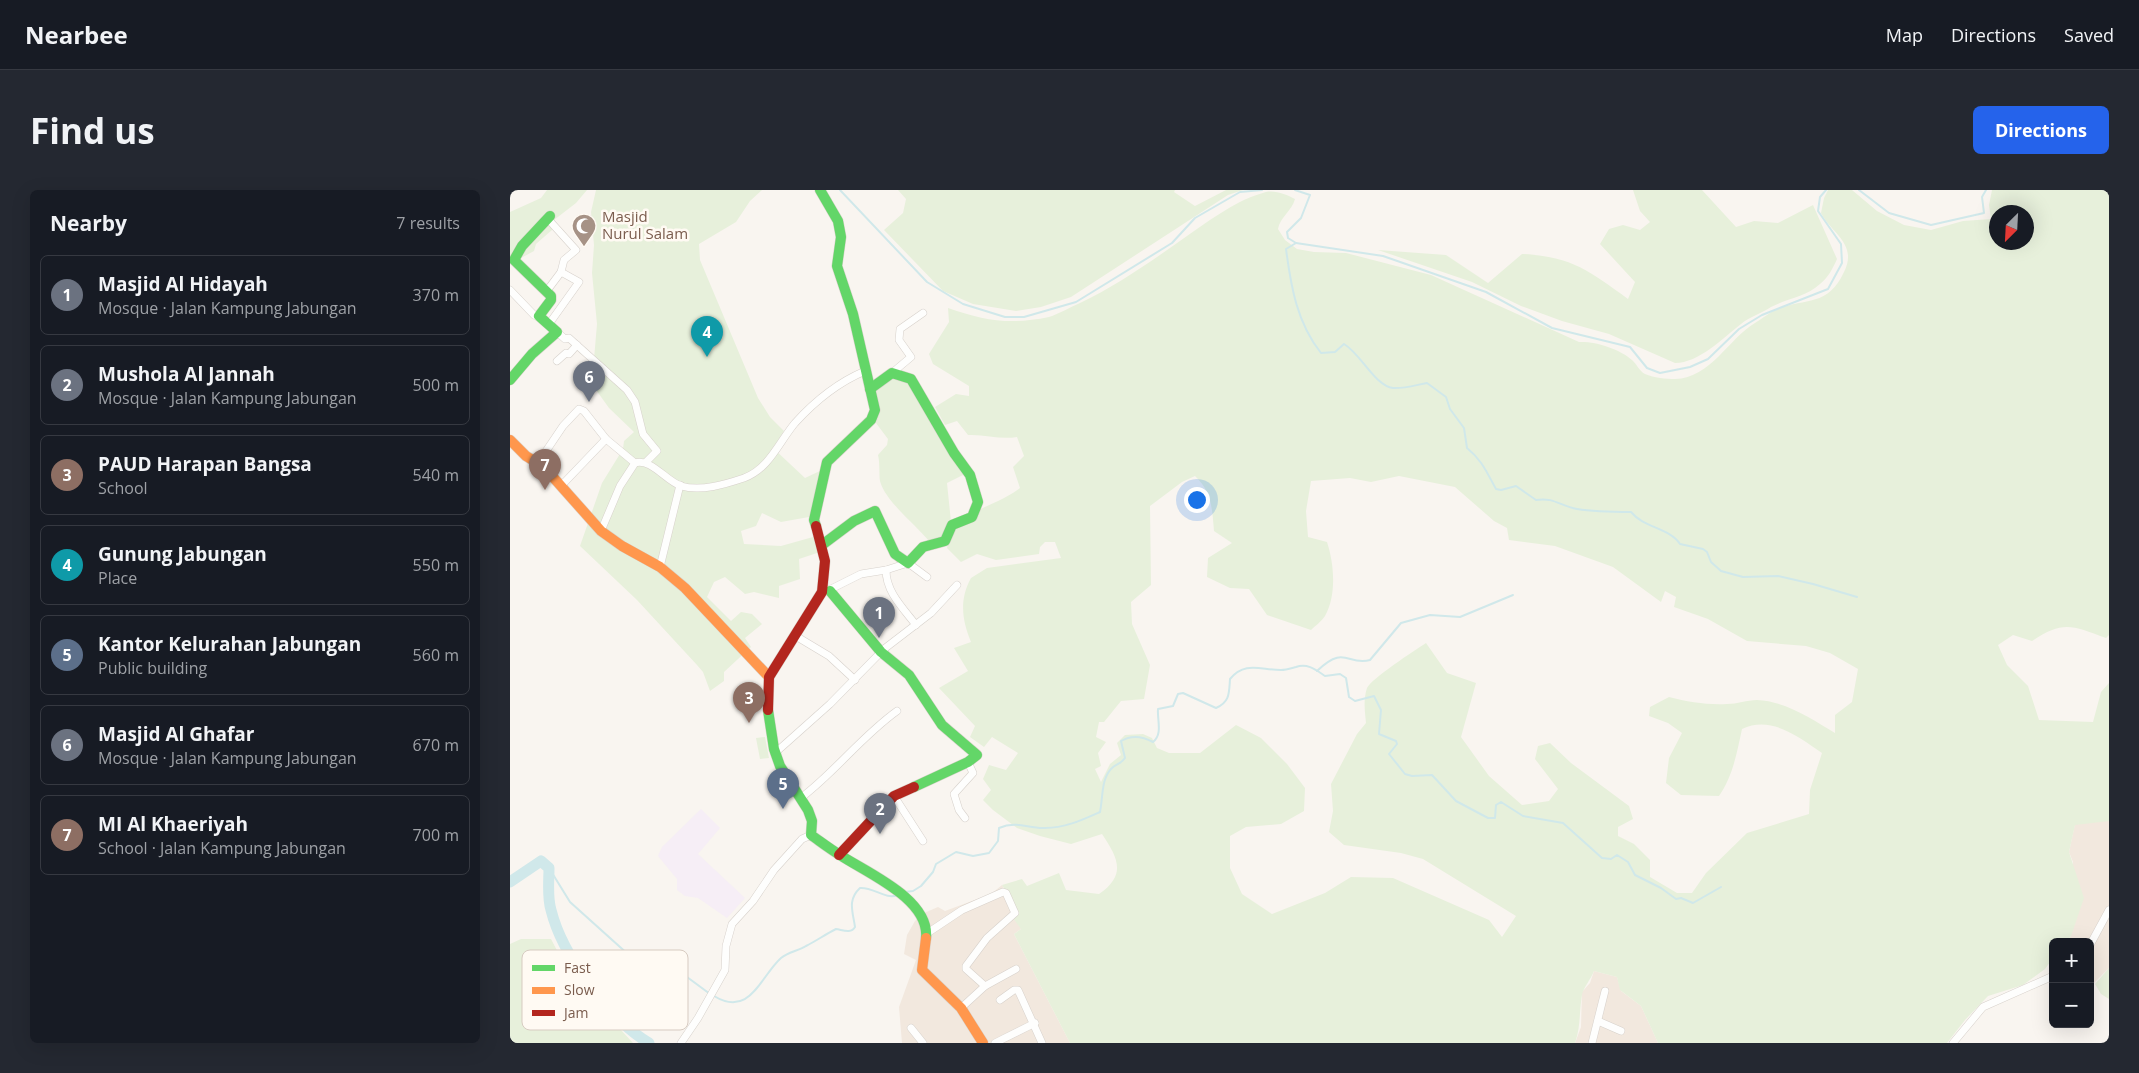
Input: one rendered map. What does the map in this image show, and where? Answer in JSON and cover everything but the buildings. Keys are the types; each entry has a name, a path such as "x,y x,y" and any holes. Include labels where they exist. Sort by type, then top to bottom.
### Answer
{"street":[{"path":"820,190 838,221 840,238 837,266 853,314 865,371 875,406 872,420 834,453 826,465 814,520 825,561 826,592 881,652 909,675 942,724 976,753 975,758 968,762 894,796 840,855"},
{"path":"546,292 561,272 564,260 576,250 549,218 522,246 512,263 546,292 551,300 540,313 545,321 621,384 635,402 643,434 657,451 646,462"},
{"path":"545,321 579,282 561,272"},
{"path":"510,290 534,316 545,321"},
{"path":"870,389 911,358 899,340 900,329 923,313"},
{"path":"510,380 532,354 557,332"},
{"path":"557,360 566,353 569,354 577,346"},
{"path":"538,463 563,426 580,409 606,439 635,463 646,462 680,485 696,488 715,486 755,473 762,467 804,414 845,381 865,371"},
{"path":"811,834 812,821 802,797 778,761 775,752 768,711 769,678 794,635 826,592 846,580 861,574 886,570 908,563 924,547 945,541 952,525 974,515 978,502 970,475 954,453 911,379 904,375 892,373"},
{"path":"561,486 606,439"},
{"path":"510,440 526,456 538,463 601,531 622,546 660,567 685,588 769,678"},
{"path":"601,531 620,486 635,463"},
{"path":"660,567 680,485"},
{"path":"822,545 854,521 875,511 895,554 928,577"},
{"path":"886,570 886,581 889,590 916,625"},
{"path":"775,752 855,680 881,652 916,625 957,585"},
{"path":"794,635 829,656 855,680"},
{"path":"802,797 827,776 857,743 897,711"},
{"path":"965,818 954,794 973,773 968,762"},
{"path":"894,796 923,841"},
{"path":"811,834 840,855 900,892 920,913 926,934 922,970 961,1008 983,1043"},
{"path":"681,1043 698,1018 725,970 726,946 732,924 753,901 774,870 802,839 811,834"},
{"path":"926,934 946,919 978,901 986,900 1003,892 1006,893 1015,913 987,938 966,966 966,969 985,986"},
{"path":"2094,938 2109,910"},
{"path":"961,1008 985,986 1016,969"},
{"path":"1952,1043 1983,1007 2049,978"},
{"path":"1000,1000 1014,990 1018,990 1042,1043"},
{"path":"1592,1043 1605,991"},
{"path":"1598,1021 1620,1031"},
{"path":"995,1043 1035,1024"},
{"path":"911,1028 923,1043"}],"shaded area":[{"path":"701,809 720,828 698,854 745,898 727,918 698,898 685,896 677,890 677,879 658,856 662,847"},
{"path":"2109,821 2109,968 2094,983 2094,938 2069,938 2071,936 2073,862 2069,852 2075,824"},
{"path":"1002,885 1019,914 1021,929 1014,934 1070,1043 902,1043 899,1007 916,960 904,954 907,935 915,921 924,913 938,907 945,911 980,898 985,899"},
{"path":"1594,971 1617,977 1621,991 1641,1006 1658,1043 1575,1043 1581,1027 1582,992 1590,983"}],"green space":[{"path":"547,190 587,190 576,203 554,220 552,230 536,244 534,251 510,264 510,212 541,198"},
{"path":"596,190 762,190 750,201 736,222 699,244 700,260 758,398 770,417 784,431 773,448 805,478 822,470 809,517 781,522 762,513 756,526 741,531 744,544 781,546 813,537 820,552 799,559 800,579 779,586 779,598 754,592 745,594 725,577 714,582 707,597 731,621 741,612 752,614 762,624 745,638 751,647 724,672 724,681 710,691 703,672 697,665 637,600 580,546 602,483 623,449 624,441 634,432 609,408 581,369 594,359 597,324 592,273 594,245 591,212"},
{"path":"898,190 1175,190 1174,192 1195,206 1226,190 1243,190 1228,195 1071,297 1041,307 1016,311 973,304 943,291 884,230 903,213 906,199"},
{"path":"1633,190 1702,190 1736,227 1754,221 1778,223 1813,205 1837,259 1828,276 1815,288 1748,319 1719,342 1693,359 1675,363 1609,334 1562,321 1521,306 1472,282 1378,250 1446,255 1488,283 1522,254 1555,258 1591,273 1628,299 1635,282 1600,244 1609,229 1623,225 1640,230 1650,222 1640,211"},
{"path":"1828,190 1852,190 1877,211 1904,225 1931,230 1963,221 1989,219 1989,250 2034,250 2034,205 1989,205 1992,190 2109,190 2109,635 2106,638 2085,630 2068,627 2052,630 2032,641 2013,635 1998,645 2007,665 2028,686 2039,720 2093,722 2101,692 2109,683 2109,821 2075,825 2069,852 2084,898 2069,938 2049,938 2049,964 2045,969 2023,985 1988,996 1965,1020 1947,1043 1658,1043 1641,1006 1620,990 1617,977 1594,971 1583,992 1575,1043 1070,1043 1014,934 1021,929 1013,918 1019,913 1002,885 1022,879 1027,886 1059,873 1066,890 1099,894 1114,880 1117,866 1112,851 1102,834 1071,844 1040,836 1017,828 983,800 991,790 983,779 989,765 1006,770 1018,753 992,737 984,747 970,737 975,726 939,688 968,671 954,648 971,642 964,618 963,602 971,578 987,568 1061,558 1055,542 1045,542 1040,547 1039,554 996,560 977,554 961,562 947,548 958,525 967,517 1020,488 1013,467 1024,456 1017,437 968,435 957,421 945,425 935,407 956,394 969,396 969,386 933,364 929,354 949,322 948,308 986,319 1010,321 1053,316 1122,280 1234,205 1255,195 1274,192 1285,194 1295,199 1278,229 1285,240 1297,249 1314,252 1346,253 1431,275 1579,342 1607,346 1614,349 1632,360 1645,374 1675,379 1688,377 1699,372 1718,357 1745,330 1777,309 1815,300 1831,291 1844,272 1848,254 1842,240 1821,213","holes":["1195,476 1208,494 1212,508 1214,531 1232,543 1208,558 1207,577 1230,588 1249,589 1267,615 1311,630 1324,618 1329,608 1333,589 1333,569 1327,542 1308,537 1306,511 1311,481 1350,478 1371,482 1399,476 1455,487 1494,521 1507,528 1509,540 1555,546 1613,567 1661,602 1665,591 1676,597 1674,607 1708,619 1747,641 1806,646 1830,653 1858,669 1852,702 1835,715 1835,733 1788,707 1767,701 1753,700 1731,704 1712,704 1690,702 1669,697 1650,707 1649,716 1668,723 1682,733 1669,758 1666,783 1681,795 1719,796 1731,772 1742,729 1753,725 1774,726 1784,730 1822,753 1810,790 1809,814 1747,833 1706,873 1692,893 1677,893 1650,877 1650,860 1634,844 1618,836 1618,827 1633,819 1629,806 1571,763 1550,743 1538,746 1535,759 1558,789 1549,801 1522,805 1489,776 1461,737 1476,683 1447,673 1426,643 1385,671 1367,688 1365,701 1366,723 1357,734 1331,784 1333,811 1329,832 1344,845 1401,853 1423,859 1516,916 1502,937 1489,920 1393,878 1351,877 1325,893 1272,914 1242,894 1230,868 1230,836 1246,827 1281,824 1304,811 1305,788 1287,764 1261,738 1236,725 1200,753 1169,753 1157,748 1152,738 1143,734 1125,735 1117,743 1121,755 1110,764 1101,782 1095,769 1101,766 1098,753 1106,742 1096,737 1099,722 1104,722 1121,701 1144,699 1150,665 1132,624 1131,602 1151,585 1150,506 1182,482"]},
{"path":"894,375 908,380 967,473 947,483 951,522 944,540 929,541 894,505 880,481 878,455 887,445 888,439 876,423 879,411 873,390"},
{"path":"765,737 769,758 760,759 756,738"},
{"path":"521,939 551,939 557,950 522,950 522,1030 621,1030 633,1043 510,1043 510,944"},
{"path":"2109,968 2109,999 2101,994 2095,984"}],"waterway":[{"path":"840,190 927,282 963,304 1005,317 1024,317 1076,302 1172,243 1195,218 1240,192 1262,190"},
{"path":"1295,190 1310,195 1301,218 1287,232 1288,238 1296,243 1383,256 1486,292 1552,328 1630,347 1647,368 1660,373 1690,367 1708,359 1739,329 1762,315 1828,289 1842,263 1841,244 1818,211 1820,197 1826,190"},
{"path":"1859,190 1889,213 1931,225 1984,213 1982,197 1986,190"},
{"path":"1296,243 1286,249 1293,291 1306,329 1321,353 1335,352 1344,344 1386,386 1401,388 1427,383 1446,397 1450,409 1464,428 1467,448 1480,462 1496,489 1501,490 1516,486 1536,500 1548,500 1571,508 1604,512 1631,512 1643,522 1670,534 1680,544 1703,549 1707,552 1711,562 1721,571 1743,577 1778,576 1857,597"},
{"path":"1317,671 1326,663 1340,657 1362,661 1370,660 1401,623 1430,615 1460,617 1513,595"},
{"path":"905,892 913,891 921,886 933,872 936,864 956,852 973,856 989,853 998,841 999,828 1011,825 1039,828 1060,827 1100,812 1103,788 1108,772 1125,758 1121,741 1137,737 1153,742 1159,731 1158,709 1173,706 1178,694 1183,693 1216,708 1221,706 1226,700 1229,693 1230,679 1241,670 1247,668 1283,670 1300,666 1312,668 1325,676 1340,674 1346,678 1349,697 1355,701 1374,696 1381,710 1379,734 1396,741 1397,744 1389,754 1405,774 1412,776 1432,775 1456,801 1488,818 1495,818 1496,805 1501,802 1523,816 1563,823 1602,858 1611,859 1617,855 1628,862 1635,875 1661,888 1676,899 1681,898 1693,903 1721,887"},
{"path":"510,882 541,861 549,868 550,905 557,928 567,950"},
{"path":"549,868 570,902 623,950"},
{"path":"714,996 726,1001 737,1002 745,999 784,956 803,948 836,929 847,931 853,929 855,927 852,902 853,897 860,888 870,889 889,896 898,895"},
{"path":"688,978 710,994"},
{"path":"631,1030 649,1043"}],"traffic: fast":[{"path":"816,526 814,520 827,462 871,420 875,410 853,314 837,266 841,237 838,221 820,190"},
{"path":"510,380 532,354 557,332 539,316 551,300 551,296 514,260 522,246 550,216"},
{"path":"822,545 854,521 875,511 895,554 908,563 923,547 945,541 952,525 972,517 978,502 970,475 954,453 911,379 892,373 870,389"},
{"path":"830,591 881,652 909,675 942,725 977,755 968,762 914,787"},
{"path":"768,710 774,749 780,766 808,810 812,821 811,835 908,899 918,911 925,924 926,938"}],"traffic: slow":[{"path":"510,440 526,456 544,467 601,531 622,546 660,567 685,588 769,677"},
{"path":"926,938 922,970 961,1008 983,1043"}],"traffic: jam":[{"path":"768,710 769,677 822,592 825,561 816,526"},
{"path":"839,855 894,796 914,787"}],"place":[{"name":"Masjid Nurul Salam","path":"584,247"},
{"name":"Gunung Jabungan","path":"707,357"},
{"name":"Masjid Al Ghafar","path":"589,402"},
{"name":"MI Al Khaeriyah","path":"545,490"},
{"name":"Masjid Al Hidayah","path":"879,638"},
{"name":"PAUD Harapan Bangsa","path":"749,723"},
{"name":"Kantor Kelurahan Jabungan","path":"783,809"},
{"name":"Mushola Al Jannah","path":"880,834"}]}
